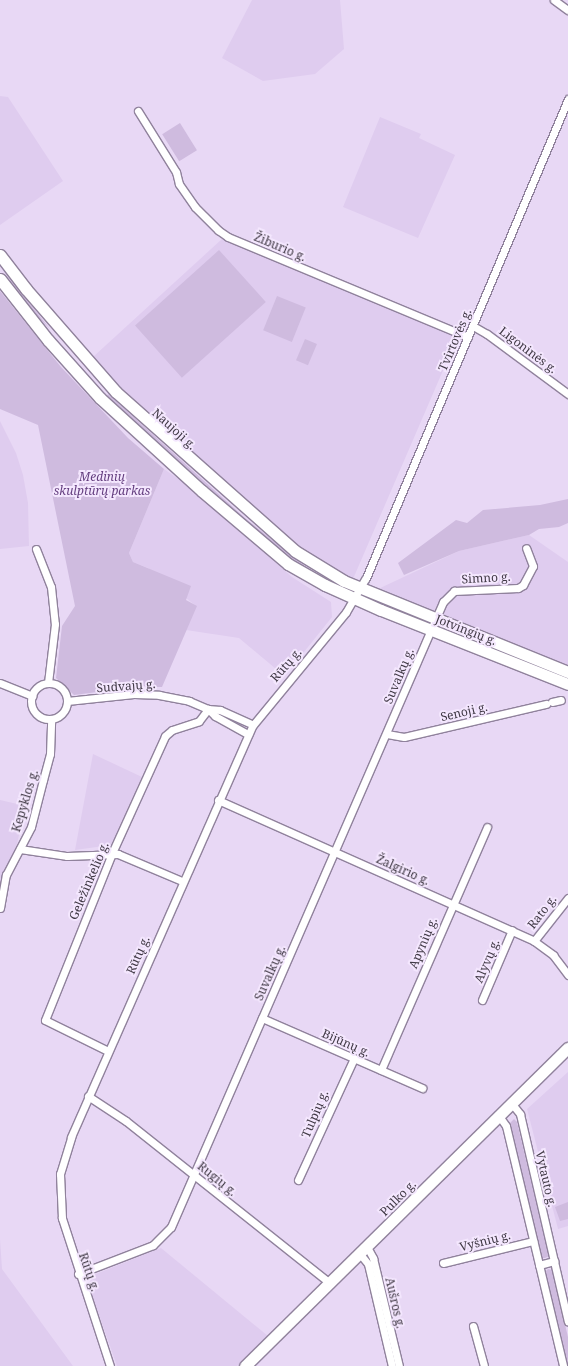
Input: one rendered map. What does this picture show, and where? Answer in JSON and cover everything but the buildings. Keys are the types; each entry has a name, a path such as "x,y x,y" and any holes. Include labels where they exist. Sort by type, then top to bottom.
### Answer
{"main road":[{"name":"Naujoji g.","path":"0,255 26,289 94,369 148,424 283,542 332,575 361,589"},
{"path":"0,279 82,379 135,431 268,548 306,575 356,599"},
{"path":"82,379 94,369"},
{"name":"Jotvingių g.","path":"361,589 433,625 568,684"},
{"name":"Jotvingių g.","path":"356,599 568,672"},
{"name":"Pulko g.","path":"245,1366 568,1048"}],"street":[{"path":"554,0 568,10"},
{"name":"Tvirtovės g.","path":"361,589 568,99"},
{"name":"Žiburio g.","path":"138,111 195,207 218,230 228,237 468,337"},
{"name":"Ligoninės g.","path":"473,326 487,334 568,394"},
{"name":"Simno g.","path":"433,625 442,602 454,591 518,588 523,585 533,566 526,548"},
{"path":"36,549 51,587 55,624 48,683"},
{"name":"Rūtų g.","path":"110,1366 78,1274 62,1218 59,1187 66,1150 182,881 248,734 253,725 356,599 361,589"},
{"name":"Suvalkų g.","path":"78,1274 142,1250 160,1240 171,1227 193,1173 387,734 433,625"},
{"path":"0,683 32,696"},
{"path":"48,683 61,688 67,701 64,711 51,719 41,718 33,711 32,696 36,688 48,683"},
{"name":"Sudvajų g.","path":"67,701 146,694 181,699 208,709 220,710 253,725"},
{"name":"Senoji g.","path":"387,734 404,737 561,700"},
{"name":"Sudvajų g.","path":"208,709 215,716 248,734"},
{"name":"Geležinkelio g.","path":"108,1051 45,1020 112,853 165,736 172,730 199,721 208,709"},
{"name":"Kepyklos g.","path":"0,908 6,875 30,827 50,754 51,719"},
{"name":"Žalgirio g.","path":"218,800 512,930 534,941 553,955 568,974"},
{"name":"Apynių g.","path":"381,1070 452,903 487,827"},
{"path":"20,849 67,856 112,853 125,855 182,881"},
{"name":"Rato g.","path":"534,941 568,898"},
{"name":"Alyvų g.","path":"482,1000 512,930"},
{"name":"Bijūnų g.","path":"262,1018 422,1088"},
{"name":"Tulpių g.","path":"298,1180 354,1058"},
{"name":"Rugių g.","path":"88,1096 126,1121 330,1283"},
{"name":"Vytauto g.","path":"512,1104 520,1114 568,1322"},
{"path":"499,1116 506,1126 563,1366"},
{"name":"Vyšnių g.","path":"443,1263 533,1241"},
{"name":"Aušros g.","path":"363,1250 368,1264 392,1366"},
{"name":"Aušros g.","path":"363,1250 374,1258 399,1366"},
{"path":"539,1265 554,1262"},
{"path":"474,1326 484,1366"}],"shaded area":[{"path":"252,0 340,0 344,49 315,74 263,81 222,58"},
{"path":"0,96 8,97 63,181 0,225"},
{"path":"380,117 421,134 419,138 455,155 418,238 343,207"},
{"path":"222,239 457,338 353,579 323,565 299,548 176,441 160,421 121,389 93,357"},
{"path":"0,421 16,453 23,475 28,503 29,546 0,549"},
{"path":"164,469 184,483 292,577 331,602 332,617 288,672 282,674 239,638 186,630 196,606 148,568 133,562 129,553"},
{"path":"529,535 568,562 568,670 376,590 459,551"},
{"path":"93,754 142,777 111,845 75,850"},
{"path":"0,800 26,806 0,915"},
{"path":"568,1072 568,1226 558,1229 527,1109"},
{"path":"0,1239 2,1269 73,1366 0,1366"},
{"path":"161,1248 268,1336 237,1366 117,1366 86,1278"}],"green space":[{"path":"180,123 197,150 179,161 162,134"},
{"path":"219,250 266,302 182,378 135,326"},
{"path":"0,266 22,294 50,329 33,312"},
{"name":"Medinių skulptūrų parkas","path":"0,291 61,367 128,438 164,469 129,553 133,562 191,586 186,600 197,606 162,687 136,687 74,695 56,678 62,626 75,606 38,425 0,409"},
{"path":"277,296 306,308 292,342 263,330"},
{"path":"305,339 317,344 308,365 296,360"},
{"path":"108,394 245,518 311,571 289,557 244,519 123,412 107,396"},
{"path":"568,499 568,523 559,527 539,529 529,535 459,551 404,575 398,563 456,520 467,523 483,510 540,505"},
{"path":"514,1119 517,1122 549,1256 545,1258 541,1258 510,1123"},
{"path":"568,1202 568,1219 560,1221 555,1207"},
{"path":"548,1269 552,1270 568,1337 568,1366 545,1272"}]}
